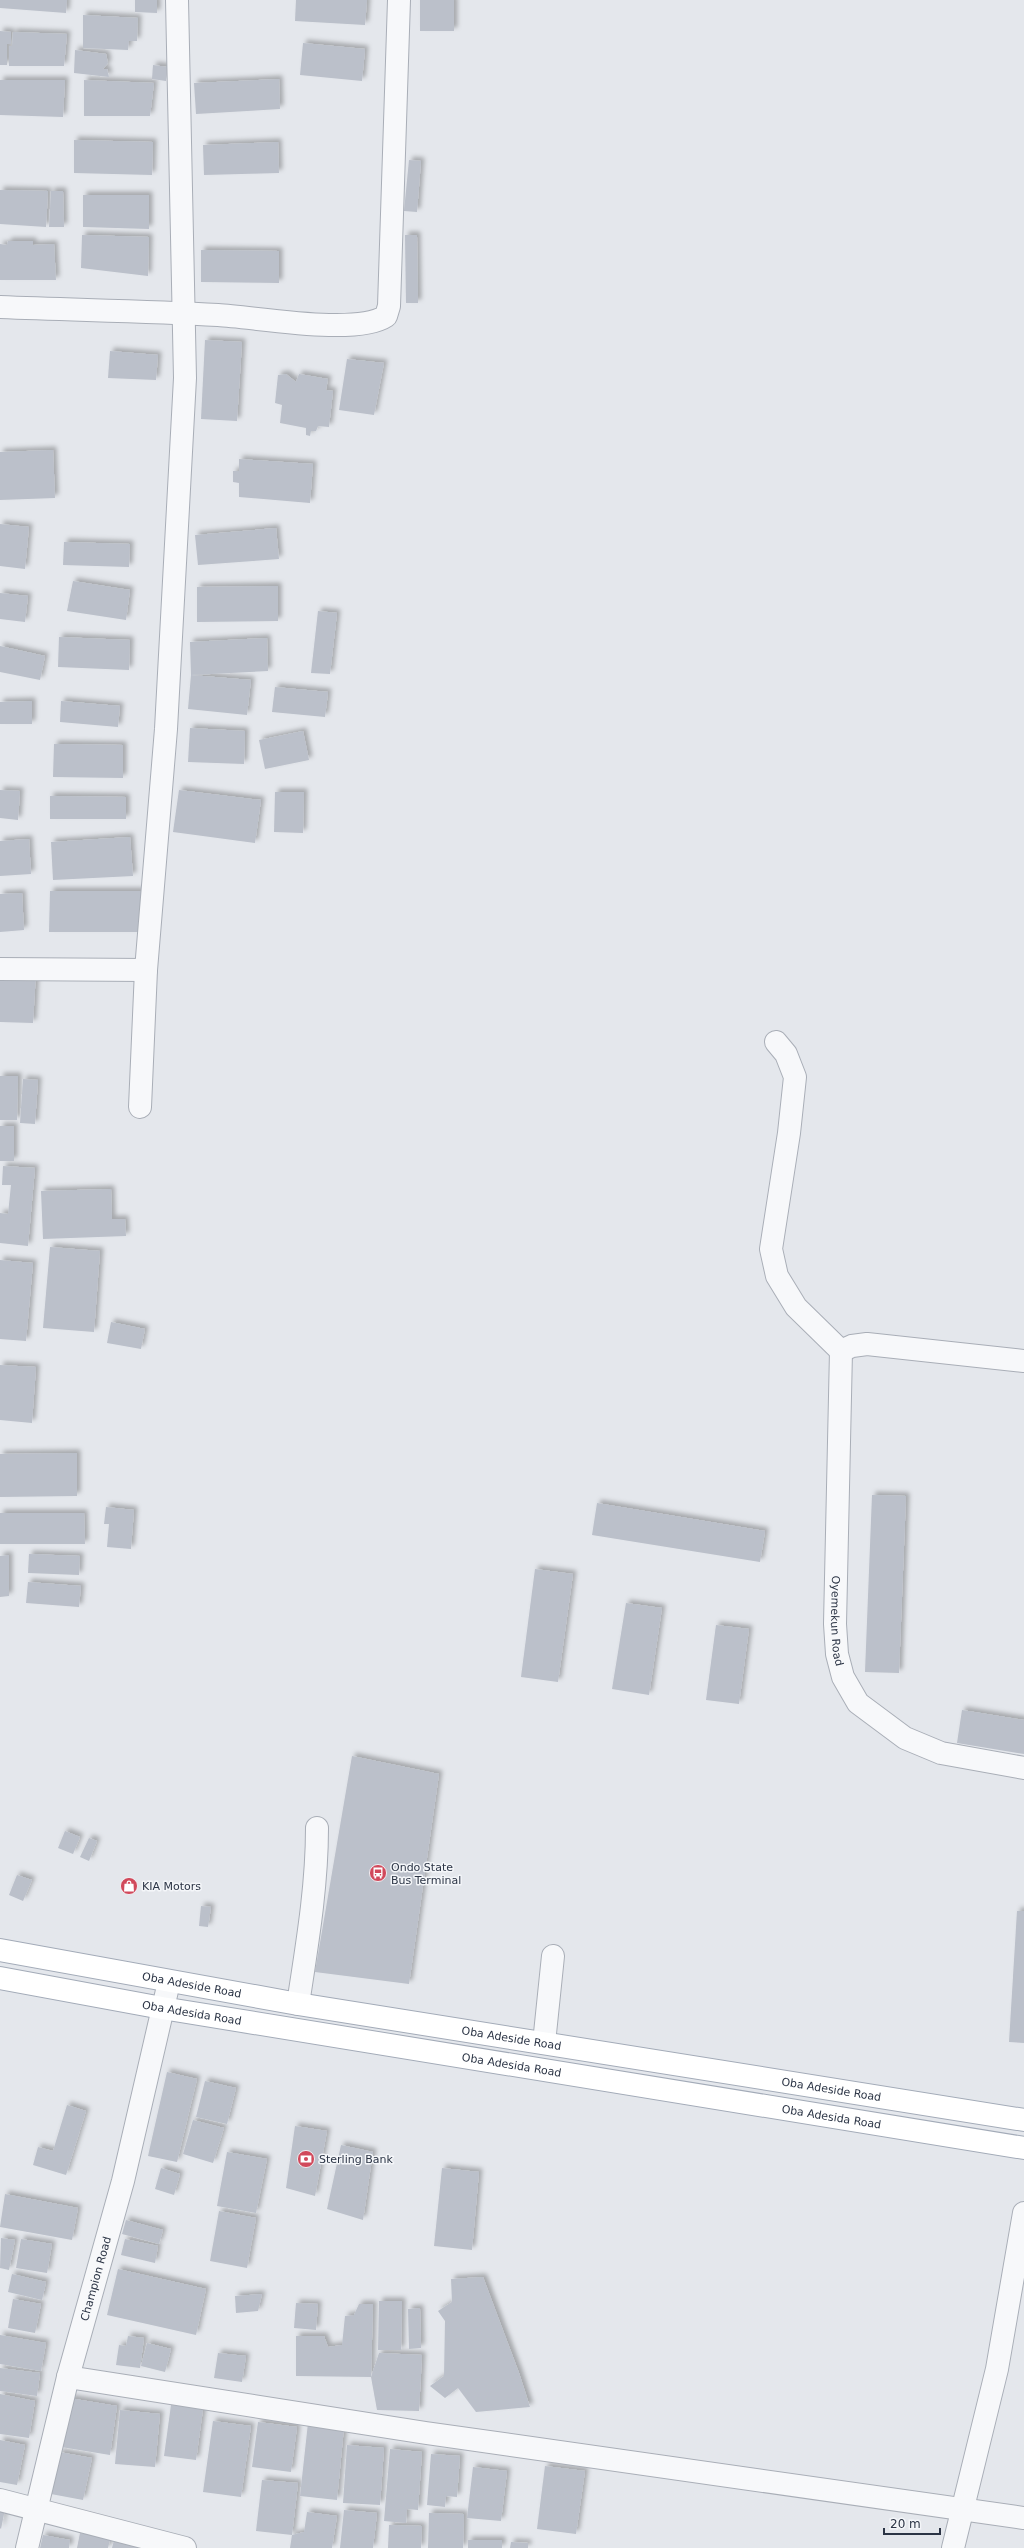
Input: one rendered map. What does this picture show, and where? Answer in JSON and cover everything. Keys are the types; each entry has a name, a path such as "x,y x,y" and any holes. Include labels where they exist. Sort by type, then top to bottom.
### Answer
{"main road":[{"name":"Oba Adeside Road","path":"0,1950 169,1982 298,2004 1024,2120"},
{"name":"Oba Adesida Road","path":"0,1978 162,2008 1024,2148"}],"street":[{"path":"140,1107 146,970 166,721 185,378 178,0"},
{"path":"0,307 185,315 218,315 310,324 365,324 386,316 389,306 399,0"},
{"path":"0,969 146,970"},
{"path":"776,1042 786,1054 795,1077 789,1133 771,1249 777,1276 796,1307 841,1351 852,1346 867,1344 1024,1361"},
{"name":"Oyemekun Road","path":"841,1351 835,1624 837,1654 843,1677 858,1703 905,1738 941,1753 1024,1768"},
{"path":"298,2004 311,1918 317,1859 317,1828"},
{"path":"544,2043 553,1956"},
{"name":"Champion Road","path":"27,2548 37,2512 68,2377 123,2182 169,1982"},
{"path":"953,2548 997,2369 1024,2213"},
{"path":"68,2377 426,2433 1024,2518"},
{"path":"0,2500 37,2512 185,2548"}],"building":[{"path":"0,0 67,0 66,13 0,8"},
{"path":"135,0 157,0 157,13 135,12"},
{"path":"296,0 367,0 365,25 295,21"},
{"path":"420,0 454,0 454,31 420,31"},
{"path":"83,15 138,18 137,41 129,41 128,50 83,48"},
{"path":"0,31 11,32 11,44 7,44 7,65 0,65"},
{"path":"13,32 67,34 64,66 9,66 9,46 12,46"},
{"path":"303,43 365,49 362,81 300,75"},
{"path":"75,50 106,54 108,63 103,69 107,69 109,77 74,73"},
{"path":"153,65 167,67 166,81 152,79"},
{"path":"279,79 280,109 196,114 194,83"},
{"path":"0,80 65,80 63,117 0,115"},
{"path":"84,80 154,83 150,116 84,116"},
{"path":"74,140 153,142 152,175 74,173"},
{"path":"278,142 279,173 204,175 203,145"},
{"path":"409,160 421,161 417,212 404,211"},
{"path":"0,190 48,191 46,227 0,224"},
{"path":"51,191 63,191 64,227 49,227"},
{"path":"83,195 149,195 149,229 83,227"},
{"path":"82,235 149,237 148,276 81,268"},
{"path":"405,235 417,235 418,303 406,303"},
{"path":"8,241 33,241 33,245 54,244 56,280 0,280 0,244 7,245"},
{"path":"201,250 279,251 279,283 201,282"},
{"path":"205,340 242,342 237,421 201,419"},
{"path":"110,351 158,355 156,380 108,378"},
{"path":"347,359 384,363 374,415 339,410"},
{"path":"286,374 296,382 299,374 328,379 326,390 333,391 329,427 318,426 316,431 311,431 310,436 306,435 306,428 280,423 282,405 275,403 278,375"},
{"path":"53,450 55,498 0,500 0,452"},
{"path":"239,459 313,464 310,503 239,497 239,483 233,482 233,471 239,471"},
{"path":"0,524 29,527 25,569 0,566"},
{"path":"276,528 279,559 198,565 195,535"},
{"path":"64,542 130,544 129,567 63,565"},
{"path":"73,581 130,590 126,620 67,611"},
{"path":"278,586 278,621 197,622 197,587"},
{"path":"0,593 28,596 25,622 0,619"},
{"path":"318,611 337,613 330,674 311,673"},
{"path":"59,637 130,640 129,670 58,667"},
{"path":"267,638 268,671 191,675 190,642"},
{"path":"0,646 45,656 40,680 0,672"},
{"path":"191,675 251,680 247,715 188,709"},
{"path":"275,687 328,692 325,717 272,712"},
{"path":"32,701 32,724 0,724 0,702"},
{"path":"61,701 120,706 118,727 60,722"},
{"path":"190,728 245,731 244,764 188,762"},
{"path":"303,731 309,760 265,769 259,740"},
{"path":"54,744 123,745 123,778 53,777"},
{"path":"0,790 20,791 18,820 0,818"},
{"path":"179,790 261,800 255,843 173,832"},
{"path":"275,792 304,792 303,833 274,832"},
{"path":"50,796 126,797 126,819 50,819"},
{"path":"130,837 133,876 53,880 51,842"},
{"path":"29,839 31,874 0,876 0,841"},
{"path":"50,891 141,891 141,932 49,932"},
{"path":"22,893 24,930 0,932 0,894"},
{"path":"0,971 36,972 33,1023 0,1022"},
{"path":"0,1076 18,1076 17,1120 0,1120"},
{"path":"23,1079 38,1080 35,1124 20,1123"},
{"path":"0,1126 14,1126 14,1161 0,1161"},
{"path":"3,1166 35,1168 28,1246 0,1243 0,1213 8,1214 11,1185 2,1185"},
{"path":"111,1189 112,1219 125,1219 126,1236 43,1239 41,1191"},
{"path":"50,1247 100,1251 94,1332 43,1328"},
{"path":"0,1260 33,1263 26,1341 0,1339"},
{"path":"111,1322 145,1329 141,1349 107,1343"},
{"path":"0,1365 36,1367 32,1423 0,1420"},
{"path":"77,1453 77,1496 0,1497 0,1454"},
{"path":"872,1495 906,1496 899,1673 865,1672"},
{"path":"597,1503 765,1531 760,1562 592,1535"},
{"path":"106,1507 134,1510 131,1549 107,1547 109,1524 104,1524"},
{"path":"0,1513 84,1513 85,1544 0,1544"},
{"path":"29,1554 80,1556 79,1575 28,1573"},
{"path":"9,1555 9,1596 0,1597 0,1556"},
{"path":"535,1569 573,1574 558,1682 521,1677"},
{"path":"28,1582 81,1586 79,1607 26,1603"},
{"path":"626,1603 662,1608 649,1695 612,1689"},
{"path":"716,1625 749,1629 739,1704 706,1700"},
{"path":"962,1710 1024,1720 1024,1754 957,1743"},
{"name":"Ondo State Bus Terminal","path":"352,1756 439,1774 409,1984 315,1972"},
{"path":"65,1831 80,1837 73,1854 58,1848"},
{"path":"89,1838 97,1841 89,1861 80,1857"},
{"path":"17,1875 32,1880 23,1901 9,1895"},
{"path":"201,1906 211,1907 208,1927 199,1926"},
{"path":"1017,1911 1024,1911 1024,2043 1009,2042"},
{"path":"167,2072 197,2079 177,2162 148,2156"},
{"path":"205,2081 236,2088 227,2124 196,2117"},
{"path":"67,2105 86,2111 66,2175 33,2165 38,2147 53,2151"},
{"path":"193,2120 224,2128 213,2163 183,2154"},
{"name":"Sterling Bank","path":"295,2126 327,2131 315,2196 286,2188"},
{"path":"341,2145 373,2152 363,2220 327,2209"},
{"path":"227,2152 267,2159 256,2213 217,2206"},
{"path":"161,2168 180,2174 174,2195 155,2189"},
{"path":"442,2168 479,2172 472,2250 434,2246"},
{"path":"5,2194 78,2208 72,2240 0,2227"},
{"path":"219,2211 256,2218 247,2268 210,2261"},
{"path":"126,2220 163,2230 159,2244 122,2234"},
{"path":"1,2238 15,2240 9,2270 0,2268"},
{"path":"21,2239 52,2244 47,2273 16,2268"},
{"path":"125,2239 158,2246 155,2263 121,2255"},
{"path":"118,2269 206,2289 196,2335 107,2315"},
{"path":"12,2274 46,2282 42,2300 8,2292"},
{"path":"483,2277 519,2373 530,2407 476,2412 458,2388 445,2398 430,2386 444,2376 445,2321 438,2311 452,2302 451,2279"},
{"path":"262,2294 258,2311 236,2313 235,2296"},
{"path":"13,2299 41,2304 35,2333 8,2328"},
{"path":"379,2301 402,2301 401,2350 378,2350"},
{"path":"296,2303 318,2304 316,2330 294,2328"},
{"path":"359,2304 373,2304 371,2377 296,2376 296,2336 324,2336 328,2347 342,2345 345,2316 354,2315"},
{"path":"420,2308 421,2348 409,2349 408,2309"},
{"path":"0,2335 46,2343 41,2371 0,2364"},
{"path":"128,2336 144,2338 140,2368 116,2365 119,2345 126,2346"},
{"path":"147,2343 171,2349 165,2372 141,2366"},
{"path":"218,2353 246,2356 242,2382 214,2378"},
{"path":"379,2353 422,2355 419,2411 377,2410 371,2377"},
{"path":"0,2368 40,2373 37,2396 0,2391"},
{"path":"0,2394 35,2401 29,2438 0,2434"},
{"path":"69,2398 117,2406 110,2455 61,2447"},
{"path":"171,2405 203,2409 196,2460 164,2456"},
{"path":"120,2410 160,2414 155,2467 115,2464"},
{"path":"213,2421 251,2426 241,2497 203,2492"},
{"path":"258,2422 297,2427 291,2472 252,2467"},
{"path":"308,2423 344,2427 337,2500 300,2496"},
{"path":"0,2440 25,2445 17,2485 0,2482"},
{"path":"347,2445 384,2448 380,2505 343,2503"},
{"path":"390,2449 422,2452 418,2510 407,2509 406,2523 384,2521"},
{"path":"59,2452 92,2458 83,2500 51,2494"},
{"path":"431,2454 460,2456 457,2497 446,2496 445,2507 427,2505"},
{"path":"545,2466 585,2471 576,2534 537,2529"},
{"path":"473,2467 507,2471 501,2521 467,2518"},
{"path":"262,2480 298,2483 292,2535 256,2531"},
{"path":"0,2503 6,2504 1,2529 0,2528"},
{"path":"344,2510 377,2513 373,2548 340,2548"},
{"path":"307,2512 337,2516 332,2548 290,2548 292,2535 304,2532"},
{"path":"429,2513 464,2514 463,2548 428,2548"},
{"path":"389,2525 422,2526 421,2548 388,2548"},
{"path":"80,2533 110,2539 108,2548 77,2548"},
{"path":"43,2535 70,2540 69,2548 40,2548"},
{"path":"114,2540 147,2548 112,2548"},
{"path":"468,2540 502,2540 502,2548 468,2548"},
{"path":"511,2542 528,2543 528,2548 510,2548"}],"place":[{"name":"Ondo State Bus Terminal","path":"378,1873"},
{"name":"KIA Motors","path":"129,1886"},
{"name":"Sterling Bank","path":"306,2159"}]}
